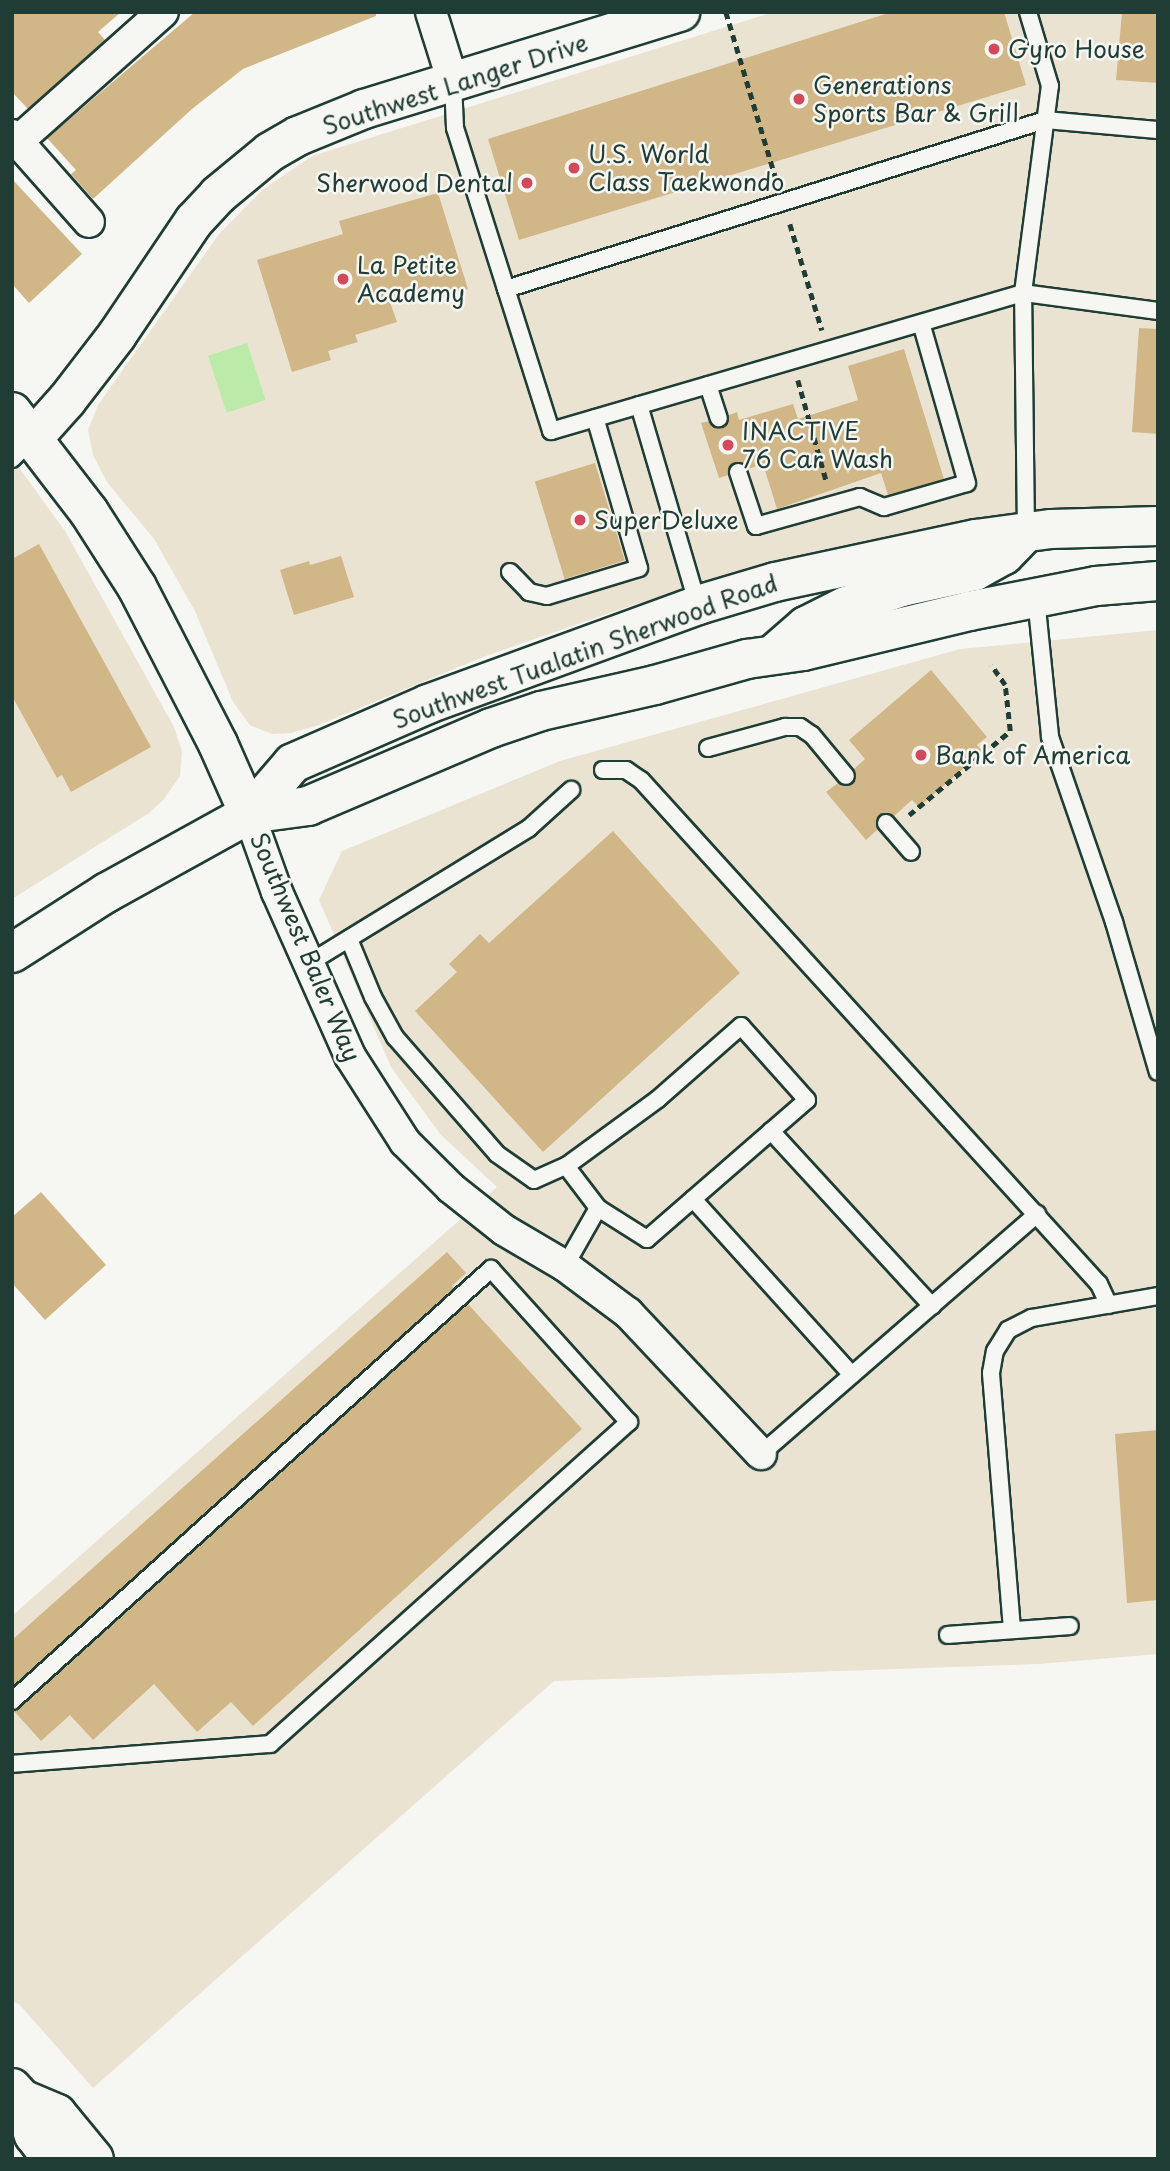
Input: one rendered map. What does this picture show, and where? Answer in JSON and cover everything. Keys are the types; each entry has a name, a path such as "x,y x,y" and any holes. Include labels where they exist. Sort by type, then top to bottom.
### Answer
{"main road":[{"name":"Southwest Langer Drive","path":"19,436 67,400 117,335 194,220 244,171 270,152 329,122 680,12"},
{"name":"Southwest Baler Way","path":"19,436 89,512 137,587 218,744 249,814"},
{"name":"Southwest Tualatin Sherwood Road","path":"12,953 106,893 249,814 293,763 428,704 698,606 775,582 976,539 1051,529 1158,526"},
{"path":"773,655 806,626 836,611 902,587 975,571 1004,555 1026,533"},
{"name":"Southwest Tualatin Sherwood Road","path":"249,814 308,806 491,728 541,711 773,655 1036,598 1096,586 1158,581"},
{"path":"17,2093 34,2135 52,2159"},
{"path":"17,2093 57,2114 94,2159"}],"street":[{"path":"89,222 15,138 163,12"},
{"path":"430,12 453,82"},
{"name":"Southwest Baler Way","path":"249,814 277,892 350,1056 405,1142 451,1188 504,1230 565,1266 628,1313 761,1454"}],"lane":[{"path":"1026,533 1023,293 1049,86 1031,14"},
{"path":"453,82 455,128 551,431 1023,293 1158,311"},
{"path":"506,289 1045,120 1158,130"},
{"path":"738,472 756,526 860,497 884,507 967,483 921,323"},
{"path":"708,385 719,418"},
{"path":"639,405 698,606"},
{"path":"510,572 529,592 547,596 639,568 595,418"},
{"path":"1036,598 1050,737 1114,922 1158,1072"},
{"path":"708,748 785,727 800,727 812,735 846,776"},
{"path":"603,770 626,769 641,780 1037,1214 1099,1284 1109,1305"},
{"path":"309,963 529,828 571,790"},
{"path":"889,826 911,852"},
{"path":"349,939 373,998 395,1037 497,1154 534,1180 566,1166 658,1099 741,1026 807,1100 647,1239 598,1208 566,1166"},
{"path":"771,1131 932,1306"},
{"path":"693,1199 852,1375"},
{"path":"565,1266 598,1208"},
{"path":"761,1454 1037,1214"},
{"path":"12,1700 491,1269 629,1422 270,1744 12,1764"},
{"path":"1012,1629 991,1373 995,1351 1008,1330 1032,1318 1158,1296"},
{"path":"948,1636 1070,1626"}],"path":[{"path":"726,12 822,331 787,342 833,505"},
{"path":"889,826 1010,731 1005,685 991,665"}],"shaded area":[{"path":"774,12 1158,12 1158,508 921,538 633,605 483,657 319,725 291,733 272,734 250,725 233,702 195,611 154,539 107,482 93,455 88,430 98,405 219,234 262,190 312,156"},
{"path":"12,458 65,531 174,727 182,751 180,776 164,799 149,813 12,899"},
{"path":"1158,630 1158,1654 1038,1664 554,1681 93,2088 19,2004 12,2001 12,1616 497,1187 441,1135 391,1067 319,900 342,851 560,761 960,649"}],"green space":[{"path":"247,343 266,400 227,413 208,356"}],"building":[{"path":"12,12 121,12 98,32 105,40 28,109 12,92"},
{"path":"195,12 376,12 376,16 243,69 192,109 93,199 71,174 76,170 47,138"},
{"path":"892,12 1004,12 1026,85 519,240 488,139"},
{"path":"1122,12 1158,12 1158,83 1116,80"},
{"path":"12,179 82,254 29,303 12,284"},
{"path":"438,193 468,289 442,297 440,287 390,302 397,322 355,335 358,342 328,351 331,360 292,372 257,260 343,234 339,221"},
{"path":"1139,328 1158,329 1158,434 1132,432"},
{"path":"904,349 944,479 888,495 881,473 777,509 763,464 748,469 744,464 735,462 730,466 728,475 719,478 701,423 709,421 713,426 722,428 727,424 729,415 737,412 739,420 793,404 798,419 858,400 848,366"},
{"name":"SuperDeluxe","path":"595,463 625,561 565,579 535,481"},
{"path":"39,544 151,747 71,792 62,775 57,778 12,696 12,559"},
{"path":"341,556 354,597 294,615 280,570 309,561 310,565"},
{"name":"Bank of America","path":"931,670 987,737 977,745 983,752 919,807 912,800 894,816 880,815 876,820 878,829 866,840 826,792 838,783 843,786 852,784 856,779 854,769 865,759 849,740"},
{"path":"613,831 740,973 543,1152 415,1011 457,972 449,964 480,934 489,943"},
{"path":"41,1192 106,1265 45,1320 12,1283 12,1217"},
{"path":"447,1252 466,1273 452,1286 454,1288 12,1687 12,1640"},
{"path":"468,1304 582,1429 253,1726 231,1702 197,1732 154,1684 93,1740 70,1715 41,1741 14,1711"},
{"path":"1158,1430 1158,1600 1127,1603 1115,1434"}],"place":[{"name":"Gyro House","path":"994,49"},
{"name":"Generations Sports Bar & Grill","path":"799,99"},
{"name":"U.S. World Class Taekwondo","path":"574,168"},
{"name":"Sherwood Dental","path":"527,183"},
{"name":"La Petite Academy","path":"343,279"},
{"name":"INACTIVE 76 Car Wash","path":"728,445"},
{"name":"SuperDeluxe","path":"580,520"},
{"name":"Bank of America","path":"921,755"}]}
